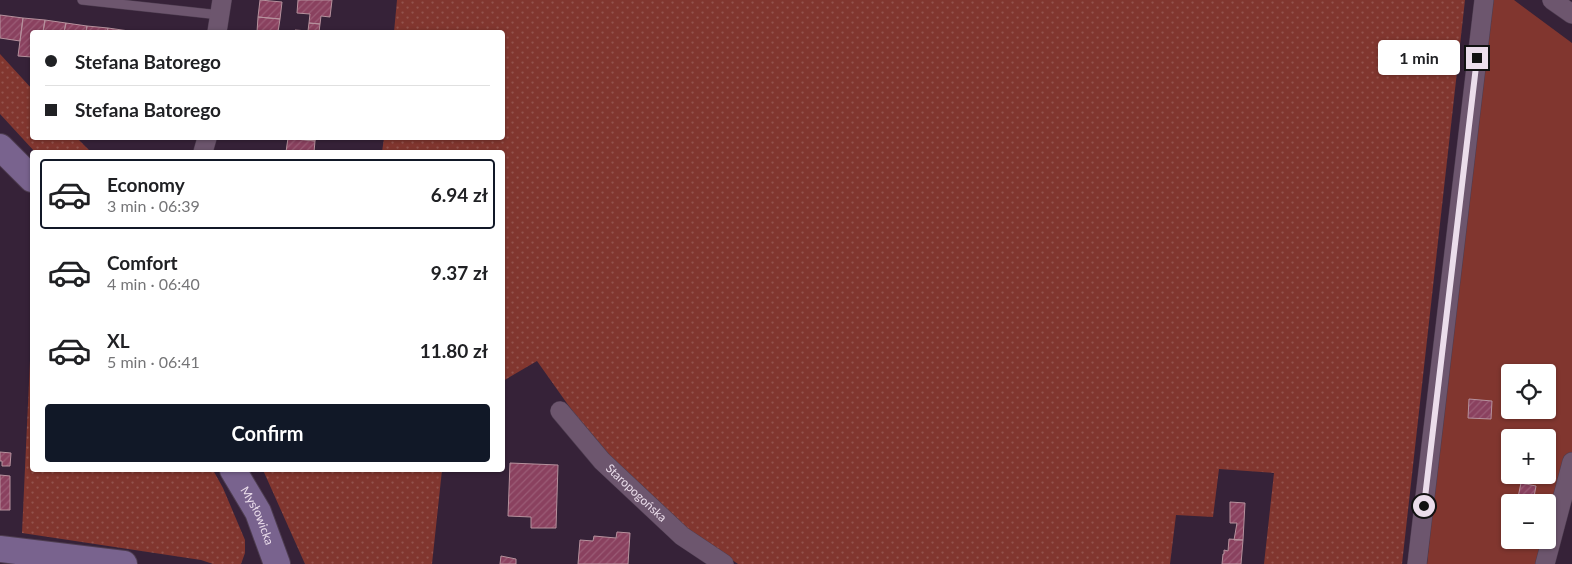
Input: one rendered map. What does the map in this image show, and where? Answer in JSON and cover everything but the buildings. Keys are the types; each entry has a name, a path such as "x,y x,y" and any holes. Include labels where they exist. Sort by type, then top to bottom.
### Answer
{"street":[{"path":"1417,564 1484,0"},
{"path":"1552,0 1572,14"},
{"path":"0,147 30,177"},
{"name":"Staropogońska","path":"560,411 602,461 669,524 682,536 724,564"},
{"path":"1545,564 1572,462"},
{"name":"Mysłowicka","path":"234,472 258,512 277,564"},
{"path":"0,549 124,564"}],"lane":[{"path":"82,0 220,16"}],"shaded area":[{"path":"397,0 1465,0 1402,564 1264,564 1274,473 1219,469 1213,517 1176,515 1170,564 738,564 687,530 605,457 537,361 505,380 505,150 382,150 384,140 505,140 505,30 394,30"},
{"path":"1484,0 1514,0 1572,43 1572,462 1556,522 1556,494 1501,494 1501,549 1549,549 1545,564 1427,564"},
{"path":"0,54 30,87 30,140 79,140 89,150 33,150 0,114"},
{"path":"30,360 30,472 214,472 245,540 245,553 241,564 213,564 201,560 22,533"},
{"path":"264,472 442,472 432,564 305,564"}],"route":[{"path":"1424,506 1477,58"}]}
